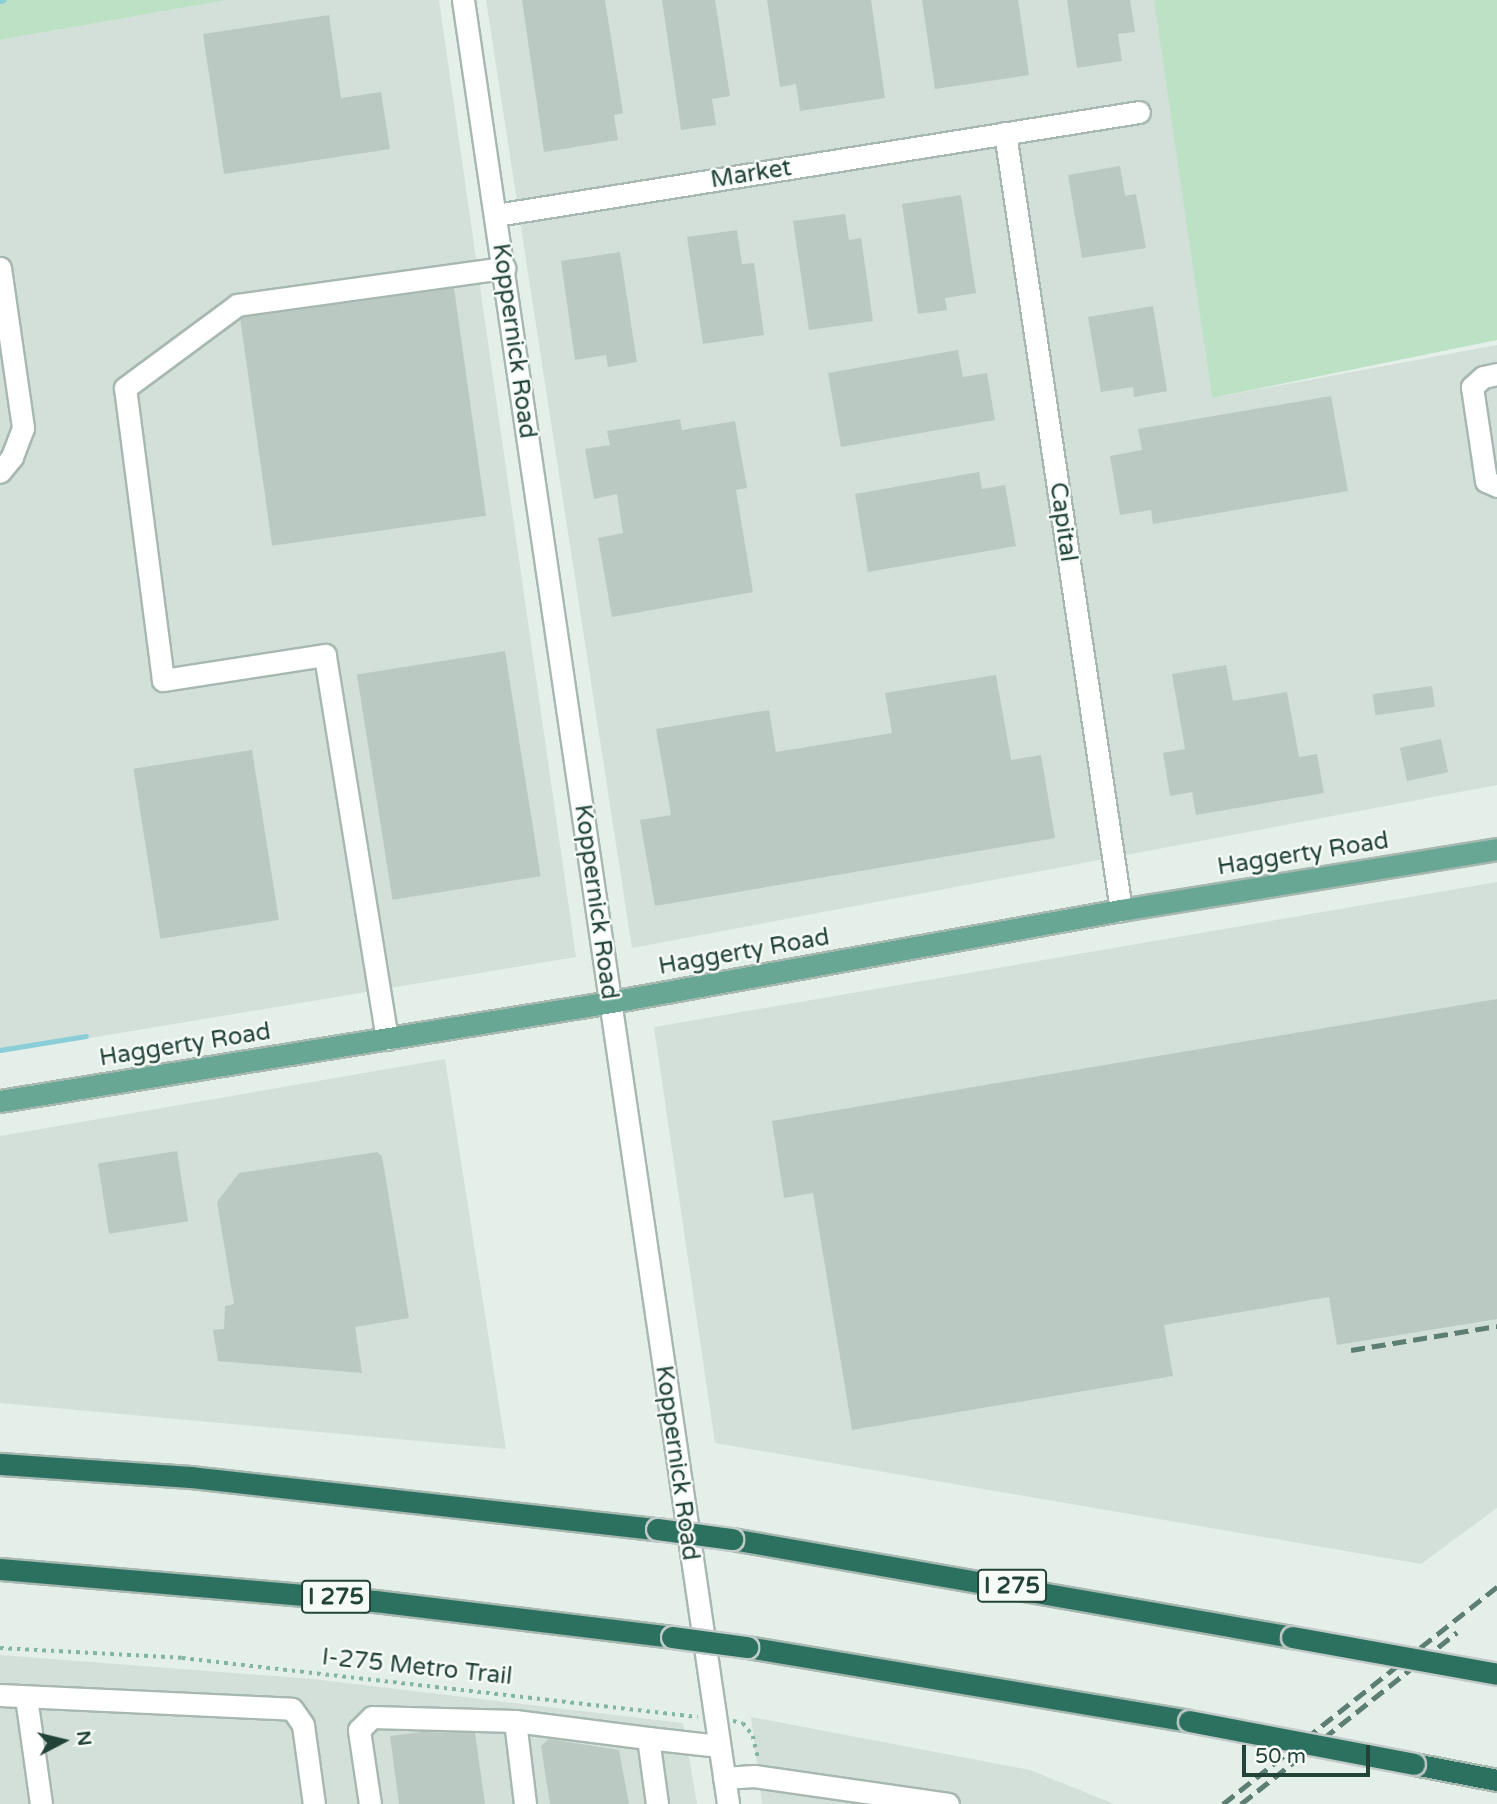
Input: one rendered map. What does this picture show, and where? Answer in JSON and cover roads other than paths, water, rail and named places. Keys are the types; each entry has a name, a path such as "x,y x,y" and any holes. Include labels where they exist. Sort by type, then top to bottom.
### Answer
{"highway":[{"name":"I 275","path":"0,1464 191,1476 732,1539 1497,1674"},
{"name":"I 275","path":"0,1569 375,1601 747,1647 1189,1721 1497,1780"}],"main road":[{"name":"Haggerty Road","path":"0,1101 611,1002 1121,910 1497,849"}],"street":[{"name":"Koppernick Road","path":"463,0 611,1002 713,1719 728,1804"},
{"name":"Market","path":"496,215 1139,112"},
{"name":"Capital","path":"1006,133 1121,910"},
{"path":"0,268 23,428 12,457 0,472"},
{"path":"387,1039 325,654 163,680 125,388 237,305 504,268"},
{"path":"1497,374 1483,377 1472,387 1486,481 1497,486"},
{"path":"0,1695 292,1709 303,1725 314,1804"},
{"path":"26,1697 41,1804"},
{"path":"370,1804 359,1730 372,1717 515,1721 718,1746"},
{"path":"515,1721 525,1804"},
{"path":"648,1738 657,1804"},
{"path":"724,1778 762,1777 947,1804"}],"waterway":[{"path":"0,1 4,0"},
{"path":"0,1050 86,1036"}],"railway":[{"path":"1351,1350 1497,1326"},
{"path":"1223,1804 1497,1587"},
{"path":"1241,1804 1457,1632"}]}
